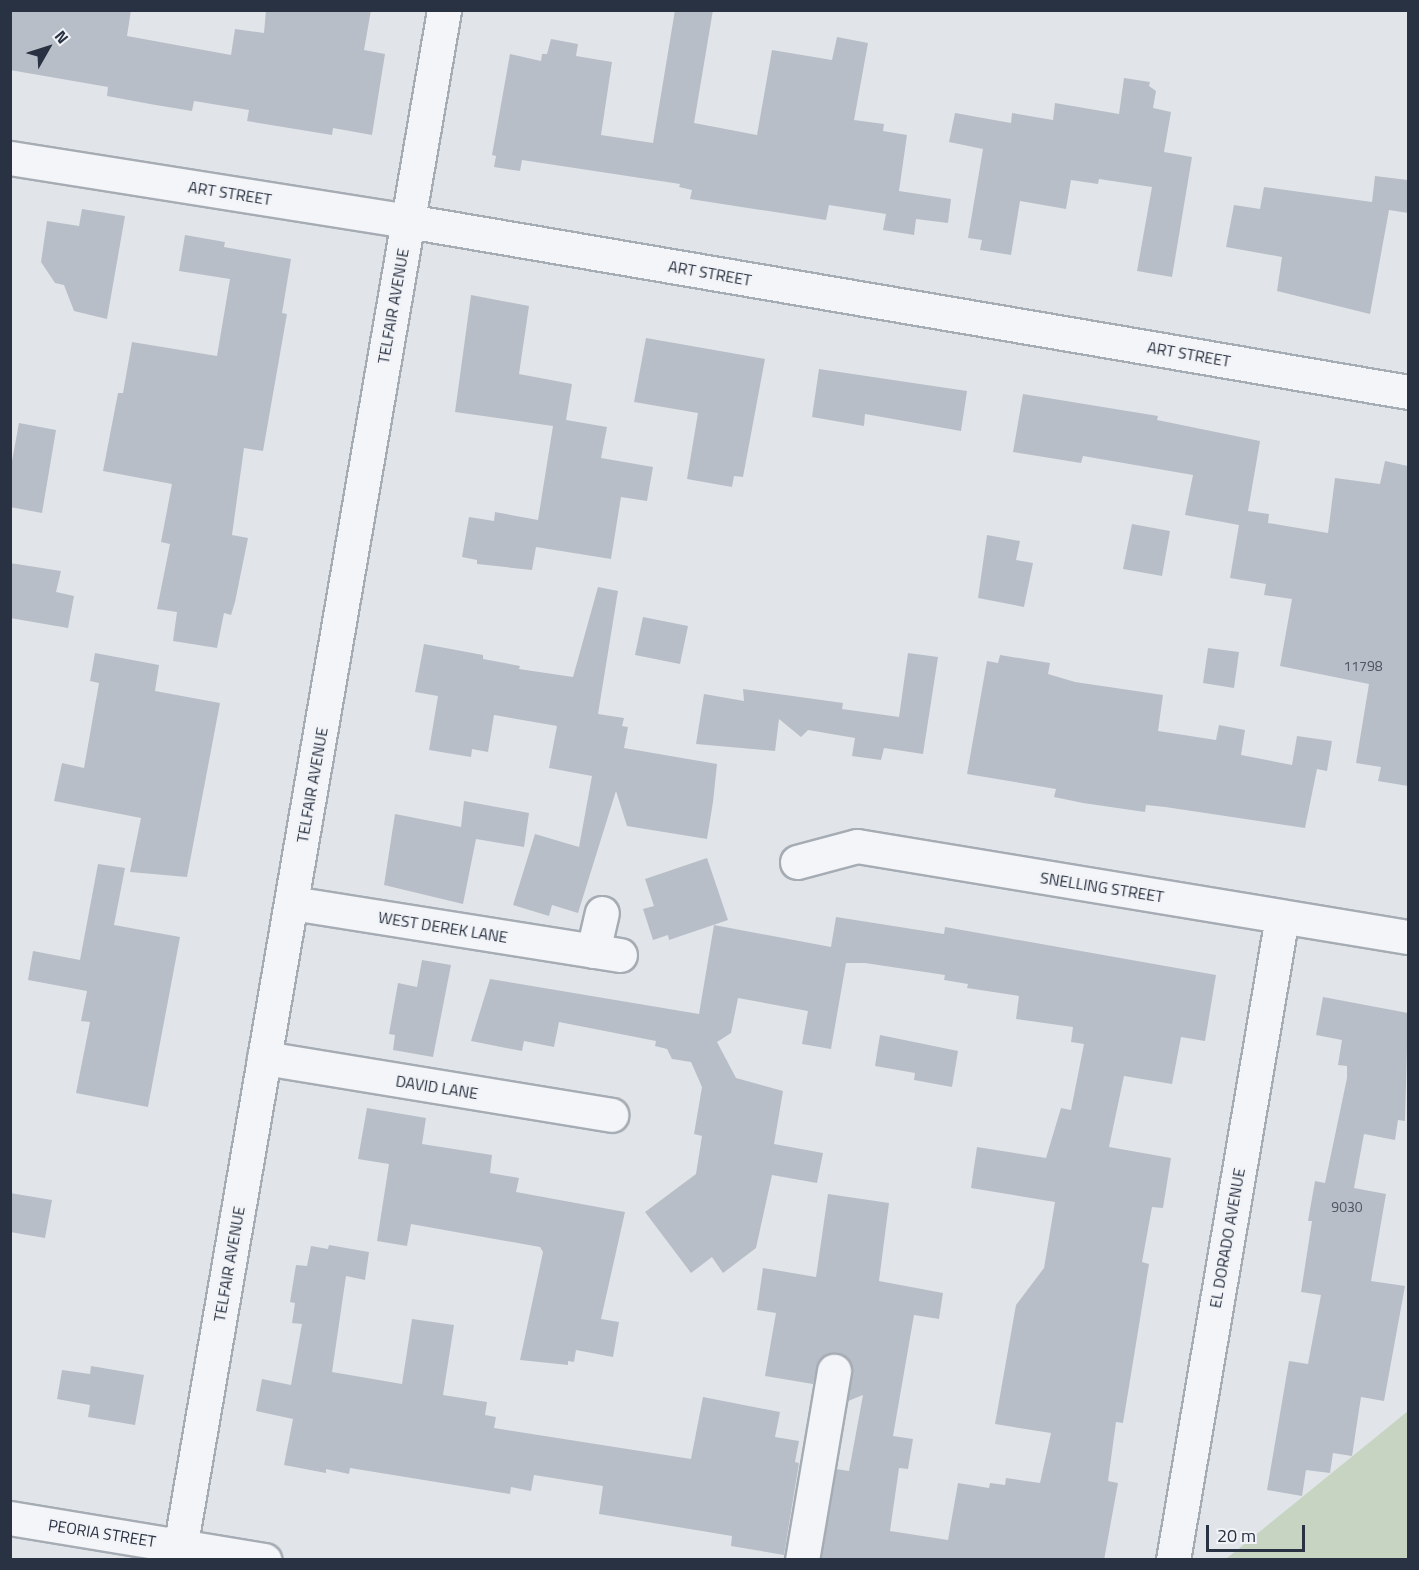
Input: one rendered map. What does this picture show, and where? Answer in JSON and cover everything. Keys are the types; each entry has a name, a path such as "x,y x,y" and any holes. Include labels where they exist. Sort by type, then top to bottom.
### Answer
{"street":[{"name":"TELFAIR AVENUE","path":"179,1552 444,10"},
{"name":"ART STREET","path":"10,158 408,221 1408,392"},
{"name":"SNELLING STREET","path":"797,862 857,846 1408,937"},
{"name":"WEST DEREK LANE","path":"292,903 606,953 602,913"},
{"name":"EL DORADO AVENUE","path":"1173,1560 1282,917"},
{"name":"DAVID LANE","path":"264,1058 610,1115"},
{"path":"802,1560 834,1371"},
{"name":"PEORIA STREET","path":"10,1518 179,1552 265,1560"}],"green space":[{"path":"1408,1411 1408,1559 1226,1559"}],"building":[{"path":"10,10 131,10 127,36 231,55 235,29 264,33 266,10 371,10 364,50 385,54 372,135 333,128 332,135 247,121 249,110 194,101 192,111 150,104 107,96 108,87 10,70"},
{"path":"675,10 713,10 694,123 757,135 772,50 832,60 837,37 868,43 854,120 884,124 883,131 907,135 899,191 951,199 948,223 916,219 914,235 883,230 886,214 829,205 826,220 690,199 692,190 679,187 680,184 522,160 520,171 494,167 496,156 492,155 510,54 541,61 542,54 547,54 551,39 578,44 576,56 612,62 601,135 653,143"},
{"path":"1124,78 1150,82 1149,86 1156,91 1153,108 1171,112 1164,152 1192,157 1172,277 1137,271 1152,187 1099,179 1098,184 1071,180 1066,209 1020,201 1011,255 980,250 982,240 968,238 983,149 949,142 955,113 1011,123 1012,113 1053,120 1055,103 1119,114"},
{"path":"1375,176 1408,180 1408,213 1389,210 1370,314 1277,291 1282,257 1226,247 1234,205 1260,209 1264,187 1372,202"},
{"path":"82,209 125,216 107,319 74,311 64,285 55,283 41,262 47,221 79,226"},
{"path":"185,235 225,242 224,247 291,259 282,313 287,314 263,451 244,448 232,535 248,538 235,602 231,615 224,613 217,648 173,641 177,612 157,609 170,544 161,542 172,484 103,471 118,393 123,393 132,342 217,356 230,279 179,271"},
{"path":"471,295 529,306 519,374 572,384 566,420 607,427 601,458 653,467 647,501 621,497 611,559 536,547 532,570 477,564 477,560 462,557 469,517 494,521 495,512 538,520 553,426 455,412"},
{"path":"646,338 765,359 743,477 734,476 732,487 687,479 698,413 634,402"},
{"path":"819,369 967,391 961,431 865,414 864,426 812,417"},
{"path":"1023,394 1158,416 1157,420 1260,441 1248,511 1269,514 1268,523 1328,533 1335,478 1380,484 1385,461 1408,466 1408,786 1378,781 1381,767 1356,763 1369,684 1280,666 1292,599 1264,595 1266,584 1230,578 1239,525 1185,515 1193,475 1083,456 1081,463 1013,452"},
{"path":"19,423 56,430 42,513 10,507 10,472"},
{"path":"1132,524 1170,531 1162,576 1123,569"},
{"path":"987,535 1020,541 1016,560 1033,563 1024,607 978,598"},
{"path":"10,563 61,571 56,592 74,596 68,628 10,618"},
{"path":"598,587 618,591 598,714 624,718 622,726 628,727 624,748 717,764 713,802 707,839 627,826 616,791 578,913 552,905 549,916 513,905 535,834 579,847 592,776 549,768 557,726 494,715 488,752 472,749 471,757 429,750 438,696 415,692 424,644 483,655 483,659 520,666 519,669 573,677"},
{"path":"643,617 688,626 680,664 635,655"},
{"path":"1208,648 1239,652 1234,688 1203,683"},
{"path":"95,653 159,665 155,691 220,703 187,877 130,872 141,818 54,801 62,763 84,768 99,683 90,681"},
{"path":"908,653 938,657 923,754 884,748 881,760 852,756 855,738 808,730 801,737 779,719 775,751 696,744 704,694 744,701 743,689 843,703 842,709 899,717"},
{"path":"1000,655 1050,663 1048,674 1075,682 1163,695 1158,731 1216,740 1219,725 1245,730 1241,755 1292,765 1297,736 1332,741 1327,771 1317,769 1305,828 1165,807 1146,805 1145,812 1083,803 1054,797 1056,789 967,774 987,661 998,663"},
{"path":"464,801 529,813 524,847 476,839 463,904 384,885 395,814 461,827"},
{"path":"707,858 728,920 669,940 668,935 653,940 643,909 654,906 645,879"},
{"path":"98,864 125,868 114,925 180,937 148,1107 76,1093 90,1022 81,1021 87,991 28,980 33,951 80,960"},
{"path":"836,917 944,934 945,927 1216,975 1205,1041 1181,1037 1172,1084 1124,1076 1109,1147 1171,1158 1163,1208 1152,1207 1142,1262 1149,1264 1123,1423 1116,1422 1108,1481 1118,1483 1104,1560 821,1560 836,1469 849,1471 863,1395 848,1401 852,1365 838,1353 819,1360 813,1384 765,1376 776,1313 757,1310 763,1268 816,1277 828,1194 889,1203 879,1281 943,1293 939,1319 914,1315 893,1436 913,1439 908,1469 899,1468 890,1531 948,1540 958,1483 989,1488 990,1483 1005,1485 1006,1478 1040,1483 1051,1433 995,1424 1016,1305 1044,1268 1055,1202 971,1188 977,1147 1046,1158 1061,1108 1071,1110 1084,1044 1071,1042 1073,1027 1016,1019 1019,996 967,988 968,984 944,980 945,975 865,963 846,963 831,1049 802,1044 808,1011 738,998 731,1033 717,1042 736,1078 783,1091 774,1144 823,1153 817,1183 772,1175 756,1248 723,1273 712,1257 691,1273 645,1212 696,1174 702,1136 694,1134 702,1087 691,1062 672,1059 667,1049 655,1046 656,1041 559,1022 554,1047 524,1041 522,1051 471,1041 490,979 699,1014 714,925 831,947"},
{"path":"422,960 451,965 433,1057 393,1050 395,1035 389,1034 398,983 417,987"},
{"path":"1323,997 1408,1013 1405,1121 1398,1120 1395,1140 1364,1134 1354,1188 1386,1194 1371,1281 1405,1286 1384,1401 1361,1397 1352,1456 1333,1453 1330,1473 1306,1470 1302,1496 1267,1490 1289,1361 1308,1364 1321,1295 1301,1292 1312,1221 1308,1221 1315,1181 1325,1183 1347,1078 1347,1066 1338,1065 1342,1040 1316,1035"},
{"path":"880,1035 958,1051 952,1087 914,1080 915,1073 875,1066"},
{"path":"367,1108 426,1118 422,1144 492,1155 490,1173 519,1178 516,1192 625,1212 601,1319 619,1322 613,1357 576,1350 574,1362 568,1361 568,1365 520,1360 543,1252 540,1247 411,1224 407,1246 377,1241 389,1164 358,1159"},
{"path":"10,1193 52,1200 45,1238 10,1232"},
{"path":"329,1245 369,1252 365,1280 346,1276 332,1372 402,1384 412,1319 454,1325 443,1395 487,1402 485,1415 496,1417 494,1428 691,1459 703,1397 780,1412 775,1437 799,1441 795,1462 799,1463 784,1555 731,1546 732,1536 599,1514 603,1486 534,1475 531,1491 511,1487 510,1494 350,1468 349,1474 326,1469 326,1473 284,1465 293,1419 256,1411 262,1379 291,1385 302,1324 292,1323 295,1303 290,1302 296,1265 307,1266 311,1246 328,1249"},
{"path":"91,1366 144,1375 135,1425 88,1417 90,1405 57,1399 62,1370 90,1374"}]}
